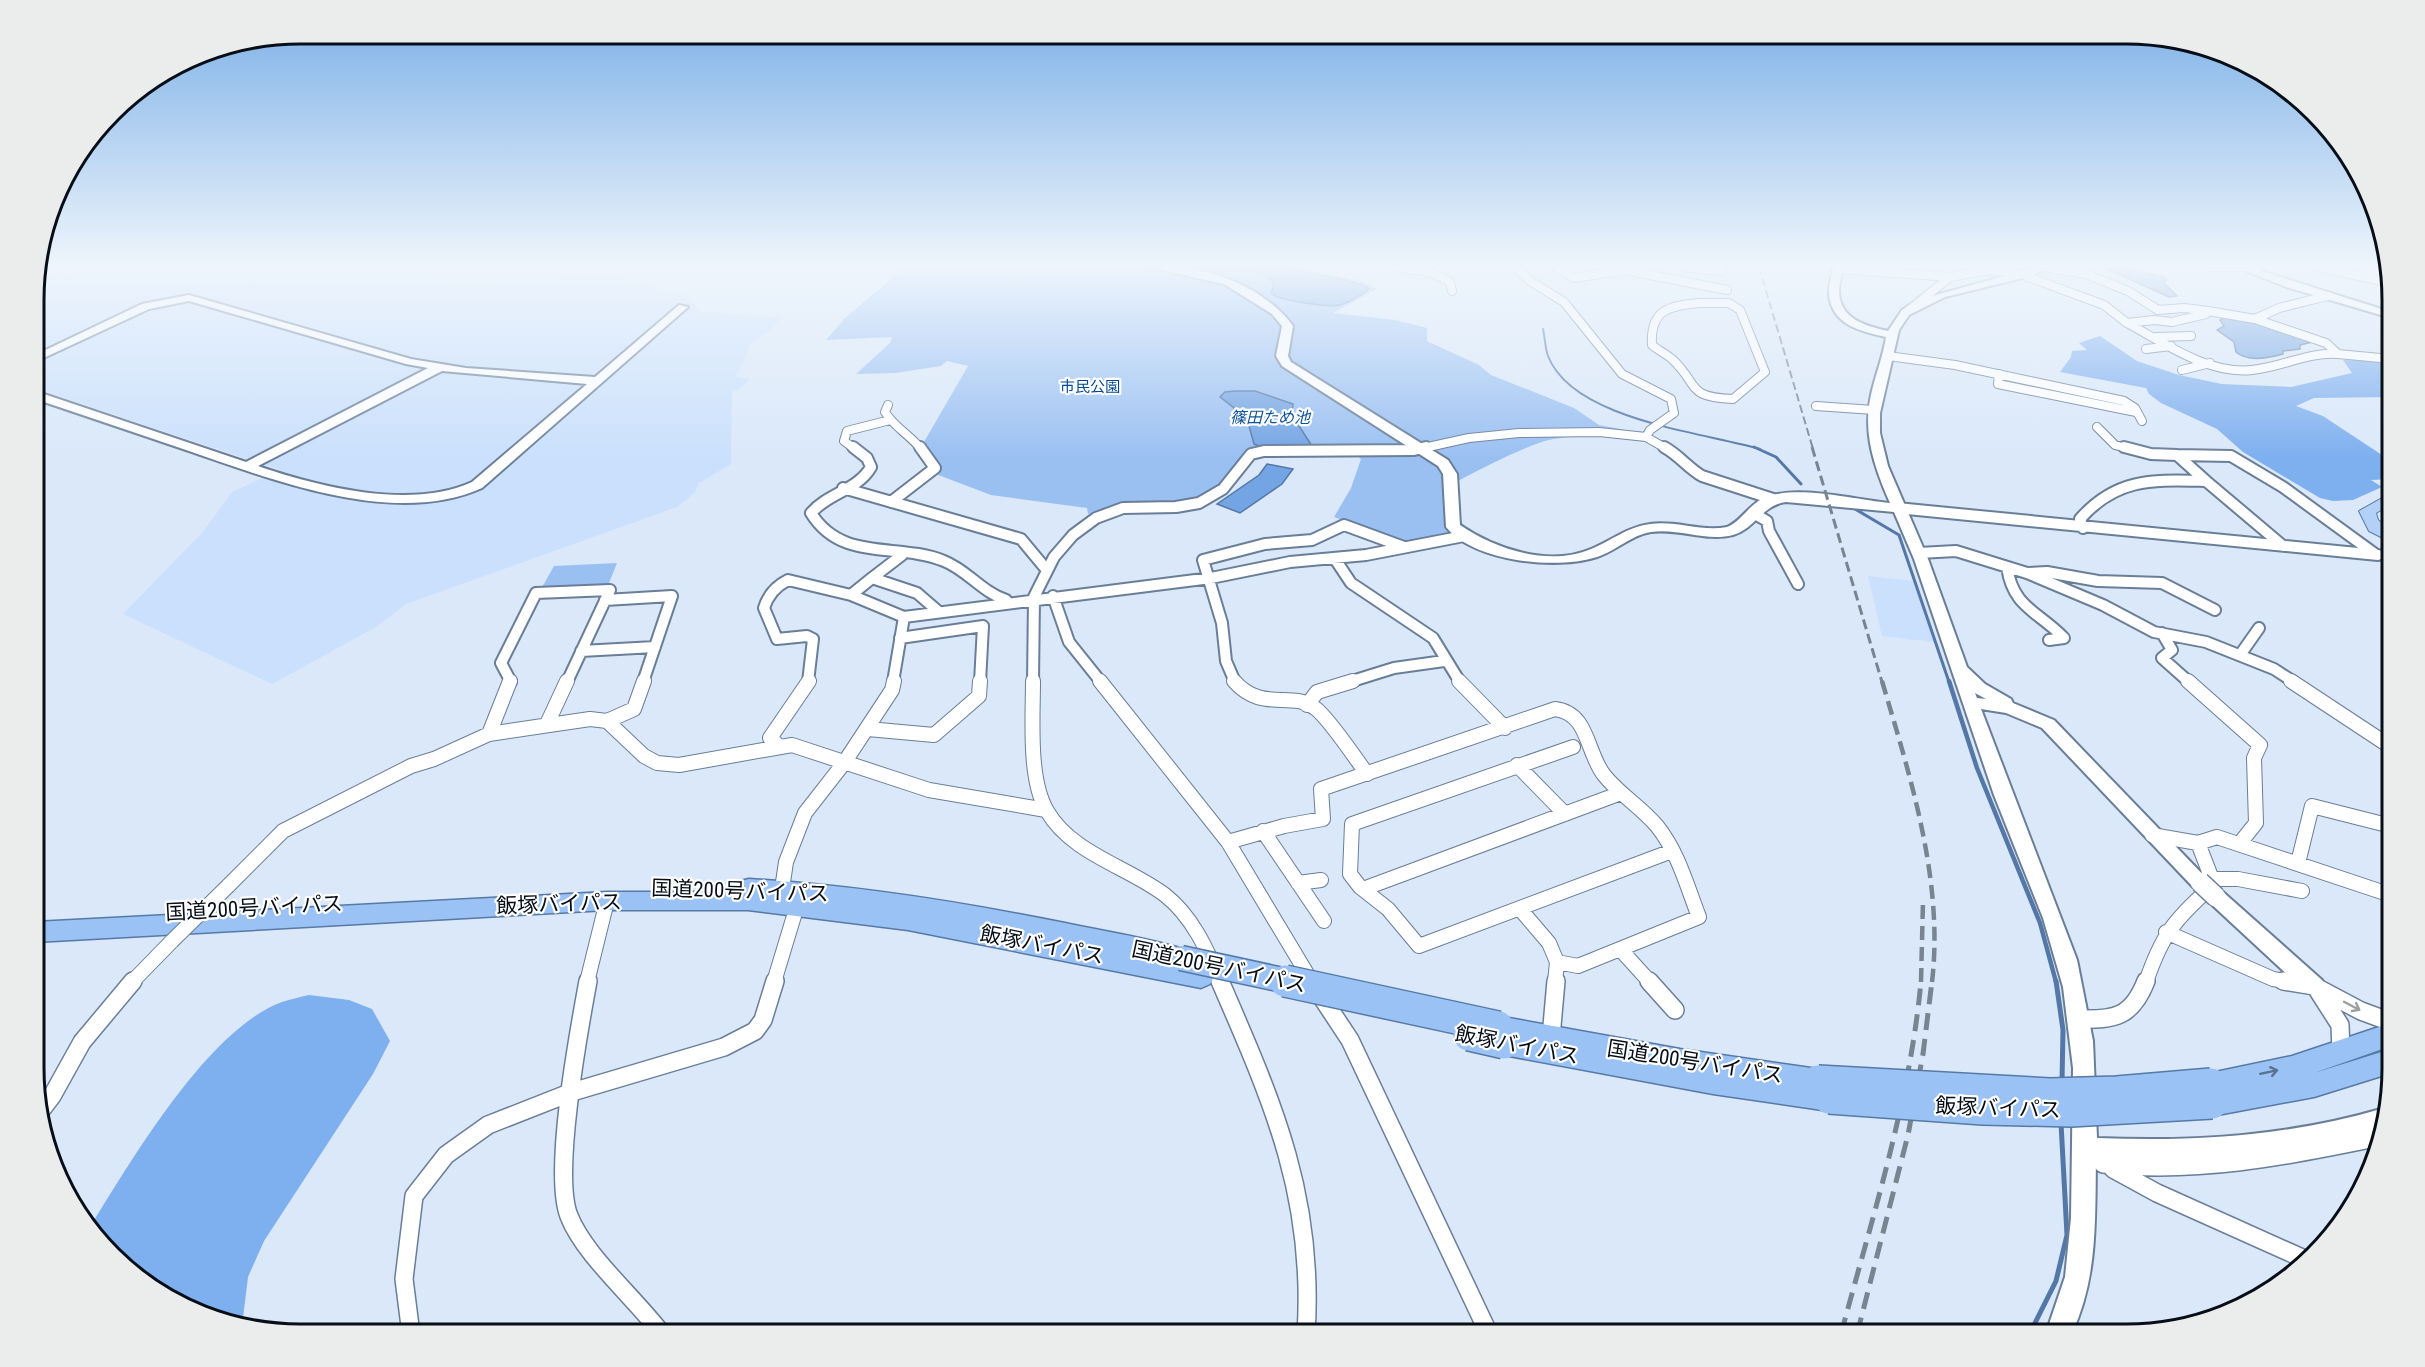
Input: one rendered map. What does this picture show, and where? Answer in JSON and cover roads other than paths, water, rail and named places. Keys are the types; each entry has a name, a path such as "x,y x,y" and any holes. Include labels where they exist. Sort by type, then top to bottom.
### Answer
{"highway":[{"name":"国道200号バイパス","path":"44,919 612,888 789,898 864,897 943,909 1181,958 1501,1035 1551,1037 1823,1090"},
{"name":"飯塚バイパス","path":"44,932 607,901 748,901 789,898 1501,1035 1713,1082 1823,1090 1983,1109 2071,1111 2212,1094 2314,1085 2382,1064"},
{"path":"2212,1094 2382,1038"}],"main road":[{"path":"2382,504 2367,511 2368,518 2373,525 2382,531"}],"street":[{"path":"44,355 94,331"},
{"path":"301,331 438,368 596,381"},
{"path":"44,398 304,486 349,494 413,496 465,492 477,485 655,331"},
{"path":"1287,331 1282,356 1290,369 1443,463 1450,474 1453,527 1464,536 1520,556 1555,561 1595,553 1635,532 1650,527 1712,532 1732,530 1753,513 1760,504 1773,499 1802,498 2083,528 2378,555 2283,487 2231,456 2151,454 2115,444 2097,427"},
{"path":"1587,331 1622,374 1671,399 1675,405 1674,412 1646,436"},
{"path":"1652,331 1652,345 1673,360 1695,391 1719,400 1733,399 1765,372 1748,331"},
{"path":"1876,331 1893,335"},
{"path":"1894,331 1875,393 1876,441 1897,508 1919,553 1979,730 2054,922 2067,963 2079,1019 2091,1156 2079,1273 2063,1324"},
{"path":"2143,331 2210,363 2229,369 2250,371 2273,367 2311,353 2382,358"},
{"path":"2288,331 2326,343 2338,354"},
{"path":"2155,337 2191,336"},
{"path":"2146,349 2173,346"},
{"path":"1888,356 1999,374 1998,384 2137,412 2142,421"},
{"path":"2182,370 2210,363"},
{"path":"247,467 438,368"},
{"path":"888,405 885,412 890,420 912,437 935,468 891,502"},
{"path":"1816,406 1874,410"},
{"path":"890,420 847,431 844,441 867,458 871,467 864,479 823,499 815,507 812,513 816,525 826,535 902,555 942,560 993,596 1027,600"},
{"path":"1307,1324 1311,1297 1310,1265 1296,1180 1276,1116 1208,953 1183,912 1165,894 1074,838 1046,810 1034,757 1027,600 1046,569 1081,528 1098,514 1125,507 1166,509 1200,503 1233,481 1256,452 1414,450 1469,438 1530,433 1599,432 1646,436 1680,456 1692,470 1702,476 1773,499"},
{"path":"2177,455 2284,546"},
{"path":"2083,528 2080,519 2087,510 2128,483 2150,480 2206,480"},
{"path":"843,488 1021,539 1046,569"},
{"path":"1753,513 1767,521 1769,531 1798,584"},
{"path":"1367,774 1315,708 1252,697 1235,682 1226,661 1222,623 1211,578 1203,560 1265,544 1312,540 1344,525 1405,547"},
{"path":"780,747 770,738 810,679 813,639 807,636 777,639 764,603 785,580 851,595 904,616 1211,578 1290,562 1335,559 1464,536"},
{"path":"1919,553 1956,551 2027,573 2162,633 2206,642 2240,655 2274,669 2304,687 2382,741"},
{"path":"851,595 902,555"},
{"path":"1335,559 1350,583 1433,638 1454,676 1505,728"},
{"path":"2007,567 2012,587 2027,610 2064,638 2049,640"},
{"path":"2027,573 2047,572 2098,581 2162,583 2215,610"},
{"path":"872,578 919,592 929,598 939,612"},
{"path":"489,734 511,683 501,663 536,593 610,590 547,724"},
{"path":"1053,596 1069,642 1228,842 1284,939 1350,1040 1484,1324"},
{"path":"46,1105 82,1042 131,983 283,831 411,766 434,759 489,734 590,719 607,721 634,709 672,597 605,600"},
{"path":"410,1324 404,1279 414,1196 446,1155 488,1125 572,1092 724,1047 755,1031 763,1020 789,898 786,862 805,813 844,763 892,690 904,616"},
{"path":"868,729 933,735 979,696 983,626 900,638"},
{"path":"2240,655 2259,628"},
{"path":"2162,633 2172,651 2162,658 2260,745 2254,758 2256,823 2240,843"},
{"path":"581,651 655,647"},
{"path":"1307,705 1317,692 1394,668 1444,661"},
{"path":"1959,669 1979,688 2059,733 2152,835 2210,886 2314,986 2339,1020 2343,1034 2341,1053"},
{"path":"1970,702 2025,712"},
{"path":"1228,842 1263,831 1323,819 1321,789 1505,728 1555,709 1572,711 1578,716 1593,757 1602,773 1656,826 1672,851 1699,917 1578,966 1557,962"},
{"path":"1979,730 1982,723 1995,713 2025,712"},
{"path":"607,721 644,756 657,763 679,765 780,747 802,747 929,790 1046,810"},
{"path":"1573,748 1517,765 1352,824 1350,874 1363,889 1388,909 1419,946 1672,851"},
{"path":"1517,765 1565,814"},
{"path":"1363,889 1621,793"},
{"path":"2298,863 2312,806 2382,824"},
{"path":"1263,831 1324,921"},
{"path":"2152,835 2198,843 2217,837 2382,892"},
{"path":"2198,843 2210,886"},
{"path":"2079,1019 2104,1022 2117,1019 2133,1008 2166,932 2210,886 2238,879 2302,891"},
{"path":"1298,884 1321,880"},
{"path":"607,901 592,958 572,1092 563,1181 567,1214 654,1324"},
{"path":"1520,909 1549,943 1557,962 1551,1037"},
{"path":"2166,932 2273,979 2314,986 2361,1011 2382,1019"},
{"path":"1620,949 1675,1010"},
{"path":"2091,1156 2266,1142 2344,1131 2376,1121"},
{"path":"2091,1156 2130,1168 2207,1166 2269,1160 2372,1139"},
{"path":"2091,1156 2157,1193 2298,1256"}],"water":[{"path":"2218,331 2281,331 2312,342 2300,345 2300,349 2258,358 2246,357 2236,352 2234,342"},
{"name":"篠田ため池","path":"1255,391 1293,404 1292,415 1312,446 1261,447 1254,444 1249,426 1235,418 1234,408 1220,397 1225,392"},
{"path":"1267,464 1293,469 1282,484 1240,513 1217,504 1259,475"}],"waterway":[{"path":"1543,331 1548,356 1562,378 1584,395 1611,409 1642,420 1757,448"},
{"path":"1757,448 1776,457 1801,484"},
{"path":"1855,509 1899,535 1949,682"},
{"path":"1949,681 1977,768 2040,923 2056,982"},
{"path":"2056,981 2063,1030 2062,1082"},
{"path":"2034,1324 2056,1281 2067,1235 2061,1123"}],"railway":[{"path":"1778,331 1813,449"},
{"path":"1812,447 1882,682"},
{"path":"1882,681 1913,791 1929,867 1934,944 1932,982"},
{"path":"1921,982 1923,901"},
{"path":"1844,1324 1899,1115 1916,1026 1921,981"},
{"path":"1860,1324 1908,1135 1923,1054 1932,981"}],"park label":[{"name":"市民公園","path":"1090,387"}]}
